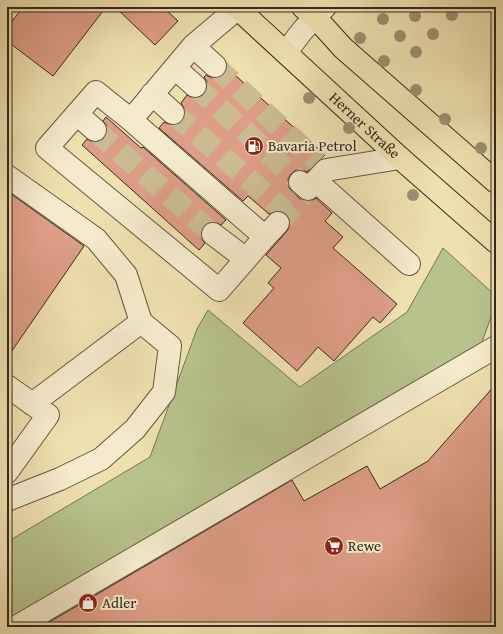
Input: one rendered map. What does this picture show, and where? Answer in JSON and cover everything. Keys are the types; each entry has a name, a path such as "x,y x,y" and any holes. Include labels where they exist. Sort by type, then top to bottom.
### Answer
{"main road":[{"name":"Herner Straße","path":"237,8 400,158 496,242"},
{"path":"314,10 344,48 496,182"}],"lane":[{"path":"131,120 193,46 237,8"},
{"path":"286,52 314,10"},
{"path":"193,46 215,66"},
{"path":"175,68 195,86"},
{"path":"96,92 131,120 272,230 219,290 47,148 96,92"},
{"path":"152,94 173,112"},
{"path":"77,114 95,130"},
{"path":"400,158 315,174 409,264"},
{"path":"7,176 96,239 126,275 141,322 170,346 164,392 135,429 101,459 60,479 7,500"},
{"path":"213,234 246,259"},
{"path":"32,404 141,322"},
{"path":"16,627 496,347"},
{"path":"7,386 48,415 7,472"}],"green space":[{"path":"443,248 496,296 496,303 481,345 7,620 7,542 150,457 197,329 208,310 300,387 407,312"}],"building":[{"path":"23,7 106,7 53,76 7,41 7,28"},
{"path":"115,7 163,7 178,21 155,45"},
{"path":"227,68 325,155 307,172 296,170 291,174 288,179 288,186 300,199 311,201 316,198 332,213 325,221 343,237 333,248 397,304 380,323 373,317 334,361 318,347 297,371 243,323 274,288 268,283 281,268 266,255 287,231 290,225 290,219 286,214 280,211 274,211 269,214 248,196 243,201 159,128 164,122 171,125 176,125 182,122 185,116 185,110 181,103 187,95 193,98 199,98 204,95 207,88 207,82 204,77 206,75 212,78 219,78 224,74"},
{"path":"106,117 141,148 143,147 226,220 221,225 214,222 209,222 203,226 201,238 205,243 199,250 82,145 87,139 93,142 99,142 104,139 107,132 107,126 103,121"},
{"path":"7,191 84,246 7,358"},
{"name":"Rewe","path":"496,384 496,627 41,627 292,480 304,501 367,466 380,489 428,461"}],"tunnel":[{"path":"215,66 318,162"},
{"path":"195,86 300,182"},
{"path":"173,113 287,213"},
{"path":"95,130 213,234"},
{"path":"278,223 308,189"}],"place":[{"name":"Bavaria Petrol","path":"254,146"},
{"name":"Rewe","path":"334,546"},
{"name":"Adler","path":"88,603"}]}
